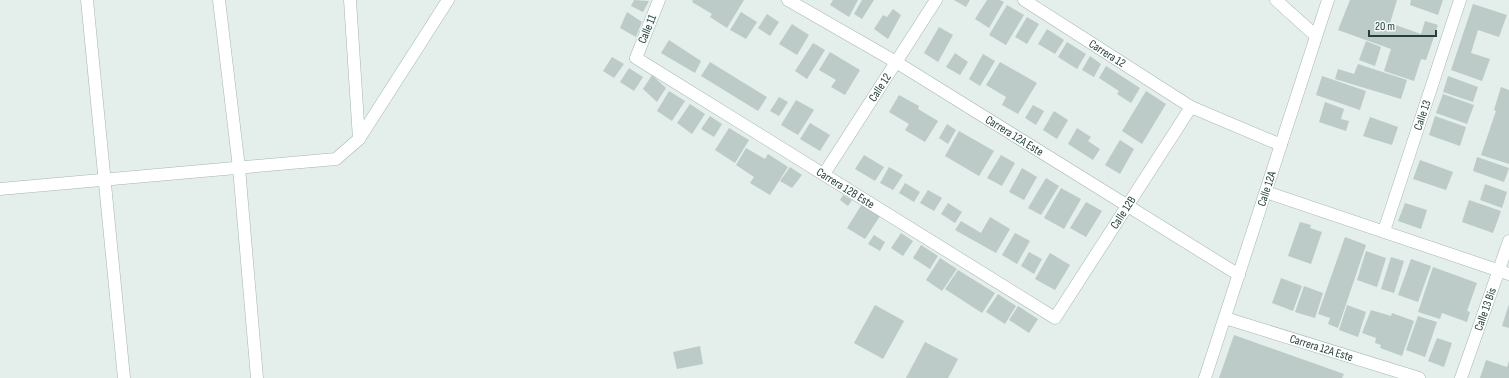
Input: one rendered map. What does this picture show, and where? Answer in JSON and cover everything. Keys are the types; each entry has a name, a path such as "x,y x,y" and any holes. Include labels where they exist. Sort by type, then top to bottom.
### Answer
{"street":[{"path":"87,0 124,378"},
{"path":"219,0 239,168 257,378"},
{"path":"350,0 359,139"},
{"path":"0,189 336,159 359,139 448,0"},
{"name":"Calle 11","path":"636,58 659,0"},
{"name":"Carrera 12A Este","path":"788,0 896,62 1239,275"},
{"name":"Calle 12","path":"824,174 936,0"},
{"name":"Carrera 12","path":"1024,0 1191,107 1281,145"},
{"path":"1276,0 1316,36"},
{"name":"Calle 12A","path":"1205,378 1328,0"},
{"name":"Calle 13","path":"1384,231 1460,0"},
{"name":"Carrera 12B Este","path":"636,58 1055,318"},
{"name":"Calle 12B","path":"1055,318 1191,107"},
{"path":"1266,192 1504,272"},
{"name":"Calle 13 Bis","path":"1461,378 1504,272 1509,241"},
{"name":"Carrera 12A Este","path":"1225,318 1419,378"}],"building":[{"path":"634,0 649,1 643,12 631,6"},
{"path":"693,0 744,0 727,28 710,17 712,14 692,2"},
{"path":"833,0 858,0 849,17 830,5"},
{"path":"862,0 874,0 862,19 854,14"},
{"path":"954,0 970,0 966,7"},
{"path":"987,0 1000,0 1004,2 989,28 975,19"},
{"path":"1350,0 1397,0 1390,23 1421,34 1425,21 1438,25 1426,60 1421,59 1414,81 1384,71 1391,49 1338,30"},
{"path":"1411,0 1443,0 1438,15 1410,5"},
{"path":"1473,4 1507,15 1499,37 1478,30 1471,53 1490,59 1482,81 1451,70"},
{"path":"1007,5 1024,15 1006,45 989,35"},
{"path":"893,9 901,15 888,39 874,29 883,15 887,17"},
{"path":"627,12 642,22 636,37 620,28"},
{"path":"741,12 757,22 746,39 730,30"},
{"path":"767,14 779,22 770,36 758,28"},
{"path":"1027,17 1039,24 1027,44 1015,37"},
{"path":"792,24 809,35 797,55 779,44"},
{"path":"939,27 953,35 938,62 924,53"},
{"path":"1047,29 1064,40 1055,54 1038,44"},
{"path":"669,40 701,61 695,73 661,53"},
{"path":"1366,41 1381,47 1375,66 1359,60"},
{"path":"1067,42 1086,54 1077,69 1058,57"},
{"path":"813,43 825,50 807,79 795,71"},
{"path":"830,52 860,70 845,95 831,87 836,80 819,70"},
{"path":"955,53 968,62 960,75 946,67"},
{"path":"983,54 995,61 980,86 969,79"},
{"path":"1090,56 1101,64 1094,77 1082,70"},
{"path":"612,57 624,64 614,78 603,71"},
{"path":"710,62 767,97 758,111 701,76"},
{"path":"1000,62 1037,83 1018,114 1002,105 1006,97 986,85"},
{"path":"1358,64 1407,80 1401,99 1335,79 1338,69 1354,74"},
{"path":"1106,66 1140,88 1131,103 1117,94 1119,91 1099,78"},
{"path":"629,68 643,77 634,91 620,82"},
{"path":"652,75 666,88 657,102 643,89"},
{"path":"1322,76 1366,91 1360,110 1316,95"},
{"path":"1448,76 1478,87 1473,102 1443,92"},
{"path":"1501,87 1509,90 1509,164 1481,155 1496,111 1494,110"},
{"path":"669,91 685,101 672,121 657,111"},
{"path":"1146,91 1166,104 1142,144 1122,131"},
{"path":"1443,94 1474,105 1467,124 1436,113"},
{"path":"899,95 919,106 918,109 938,121 925,142 905,130 909,124 889,112"},
{"path":"779,97 788,102 779,116 770,111"},
{"path":"796,100 814,110 798,135 781,125"},
{"path":"1325,102 1344,109 1341,119 1349,121 1346,131 1319,122"},
{"path":"690,104 705,114 692,134 677,123"},
{"path":"1033,105 1044,111 1036,125 1025,118"},
{"path":"1054,111 1068,120 1057,139 1043,130"},
{"path":"710,116 722,124 714,137 701,129"},
{"path":"1435,116 1466,127 1460,146 1429,135"},
{"path":"1370,117 1398,127 1392,145 1363,136"},
{"path":"810,123 830,135 820,151 800,139"},
{"path":"947,124 956,130 948,144 939,138"},
{"path":"729,128 749,140 735,163 715,150"},
{"path":"1077,128 1091,137 1088,141 1100,149 1093,160 1068,144"},
{"path":"959,131 994,151 979,176 945,156"},
{"path":"1120,140 1134,149 1120,174 1105,165"},
{"path":"746,148 765,159 768,154 788,167 770,195 750,183 754,177 736,165"},
{"path":"864,155 884,167 875,181 855,169"},
{"path":"1001,155 1015,163 1002,186 987,178"},
{"path":"1477,157 1509,168 1504,182 1473,171"},
{"path":"1420,160 1453,172 1446,190 1413,179"},
{"path":"790,167 802,175 792,188 780,181"},
{"path":"889,167 903,175 893,190 880,183"},
{"path":"1022,168 1037,177 1024,200 1009,192"},
{"path":"1046,178 1059,186 1041,215 1028,208"},
{"path":"905,183 920,192 914,202 899,193"},
{"path":"1485,184 1507,192 1502,208 1480,200"},
{"path":"1061,188 1081,199 1064,229 1044,218"},
{"path":"928,190 942,198 934,211 920,203"},
{"path":"843,195 852,200 848,206 840,200"},
{"path":"1469,200 1501,211 1493,233 1462,222"},
{"path":"1086,202 1102,211 1086,237 1070,228"},
{"path":"948,203 962,212 955,223 941,214"},
{"path":"1405,203 1427,210 1421,229 1398,221"},
{"path":"862,204 880,216 865,239 847,228"},
{"path":"990,217 1010,229 996,253 955,230 961,221 981,233"},
{"path":"1300,222 1311,225 1310,228 1322,232 1311,264 1288,256"},
{"path":"901,233 913,241 903,256 891,248"},
{"path":"1015,233 1030,241 1017,264 1002,255"},
{"path":"874,235 885,242 880,251 868,244"},
{"path":"1345,237 1366,245 1338,328 1328,324 1330,318 1318,314"},
{"path":"921,245 938,256 930,269 913,258"},
{"path":"1366,251 1386,258 1377,287 1357,280"},
{"path":"1029,252 1042,259 1034,274 1021,266"},
{"path":"1050,253 1070,265 1055,290 1035,279"},
{"path":"1391,257 1404,261 1394,293 1381,289"},
{"path":"940,258 957,269 942,291 926,280"},
{"path":"1411,259 1431,266 1418,302 1398,295"},
{"path":"1433,267 1477,283 1467,311 1470,312 1467,322 1442,313 1440,319 1418,312"},
{"path":"958,270 995,293 982,313 945,289"},
{"path":"1281,278 1302,286 1293,311 1272,303"},
{"path":"1304,286 1323,293 1315,318 1295,312"},
{"path":"998,294 1016,306 1005,324 986,312"},
{"path":"1509,304 1509,328 1502,326"},
{"path":"875,305 904,321 883,359 854,343"},
{"path":"1347,305 1366,312 1358,337 1339,330"},
{"path":"1018,306 1038,319 1029,333 1009,320"},
{"path":"1371,310 1391,316 1392,313 1414,321 1402,356 1380,348 1381,345 1375,343 1376,338 1362,333"},
{"path":"1418,316 1437,322 1425,357 1406,350"},
{"path":"1234,335 1344,374 1342,378 1219,378"},
{"path":"1437,338 1452,343 1444,367 1428,361"},
{"path":"925,342 958,359 948,378 906,378"},
{"path":"700,346 703,364 677,369 673,352"},
{"path":"1486,360 1507,367 1509,361 1509,378 1480,378"}]}
